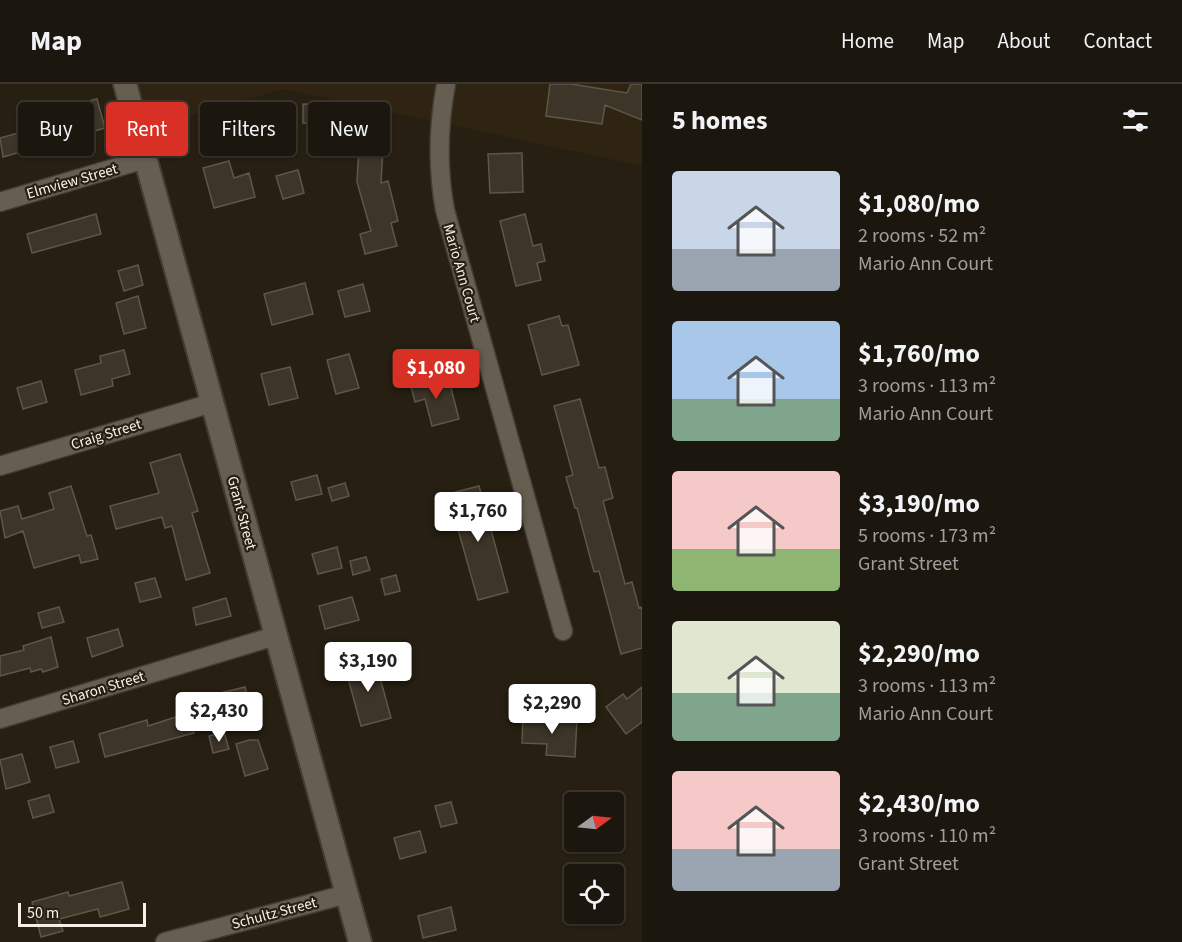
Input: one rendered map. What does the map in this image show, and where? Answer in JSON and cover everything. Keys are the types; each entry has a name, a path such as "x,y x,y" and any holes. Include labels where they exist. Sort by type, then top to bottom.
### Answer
{"street":[{"name":"Grant Street","path":"125,84 360,942"},
{"name":"Mario Ann Court","path":"446,84 438,124 438,161 444,210 563,631"},
{"name":"Elmview Street","path":"0,202 145,159"},
{"name":"Craig Street","path":"0,466 212,403"},
{"name":"Sharon Street","path":"0,719 275,636"},
{"name":"Schultz Street","path":"165,942 347,894"}],"shaded area":[{"path":"137,84 642,84 642,166 390,112 390,102 344,102 284,89 239,102 200,102 200,113 188,117 188,102 142,102"}],"building":[{"path":"550,84 571,84 627,93 631,84 642,84 642,120 605,105 602,124 546,116"},
{"path":"97,99 105,128 94,131 94,102 85,102"},
{"path":"303,104 308,104 308,123 303,123"},
{"path":"18,133 18,153 3,157 0,138"},
{"path":"522,153 523,192 490,193 488,154"},
{"path":"358,156 383,156 381,183 388,181 398,221 391,223 397,246 365,254 360,234 371,231 357,182"},
{"path":"229,161 234,178 249,173 255,197 214,208 203,168"},
{"path":"298,170 304,193 283,199 276,176"},
{"path":"96,214 101,234 32,253 27,234"},
{"path":"525,214 533,246 541,244 545,261 537,263 541,280 516,286 500,221"},
{"path":"138,265 143,285 124,291 118,271"},
{"path":"305,283 313,314 272,325 264,294"},
{"path":"363,284 370,311 345,317 338,291"},
{"path":"138,296 146,328 124,334 116,303"},
{"path":"559,316 562,326 568,325 579,365 542,375 528,325"},
{"path":"124,350 130,374 112,379 113,386 81,395 75,370 101,363 100,356"},
{"path":"349,354 359,388 336,394 327,360"},
{"path":"290,367 298,398 269,405 261,374"},
{"path":"440,375 443,386 450,384 459,419 432,426 425,399 415,402 410,383"},
{"path":"41,381 47,402 23,409 17,388"},
{"path":"580,399 599,468 605,467 613,498 603,501 625,584 632,582 639,608 642,607 642,648 621,654 599,571 594,572 566,477 573,475 554,406"},
{"path":"180,454 198,511 192,513 210,573 186,580 172,526 165,528 162,517 116,529 110,506 159,493 150,463"},
{"path":"317,475 322,494 296,500 291,482"},
{"path":"345,483 349,496 332,501 328,488"},
{"path":"71,486 87,536 91,535 98,559 81,563 79,555 34,568 23,531 5,538 0,511 18,506 22,519 54,509 49,493"},
{"path":"479,486 508,592 478,600 448,494"},
{"path":"337,547 342,568 318,574 312,554"},
{"path":"366,557 370,570 353,575 350,561"},
{"path":"396,575 400,591 385,595 381,579"},
{"path":"155,578 161,597 140,602 135,583"},
{"path":"352,597 359,620 325,629 319,606"},
{"path":"226,598 231,616 196,625 193,608"},
{"path":"59,607 64,622 42,628 38,613"},
{"path":"118,629 123,646 92,657 87,638"},
{"path":"51,637 58,667 43,672 41,669 31,672 30,668 0,676 0,656 24,650 23,646"},
{"path":"375,659 391,718 361,726 345,667"},
{"path":"245,687 251,713 224,720 216,694"},
{"path":"642,687 642,722 626,734 606,707 623,694 627,699"},
{"path":"188,713 194,733 105,757 99,734 147,720 148,726"},
{"path":"523,717 577,719 575,757 546,755 547,744 522,743"},
{"path":"224,732 229,749 213,753 209,736"},
{"path":"258,740 268,769 245,776 236,744"},
{"path":"73,741 79,762 56,768 50,747"},
{"path":"22,754 30,782 6,789 0,760"},
{"path":"49,795 54,812 33,818 28,801"},
{"path":"451,802 457,823 441,827 435,806"},
{"path":"420,831 426,852 400,859 394,838"},
{"path":"122,882 129,909 100,917 98,909 59,919 63,931 41,937 32,902 68,892 69,896"},
{"path":"451,907 456,930 423,938 418,916"}]}
